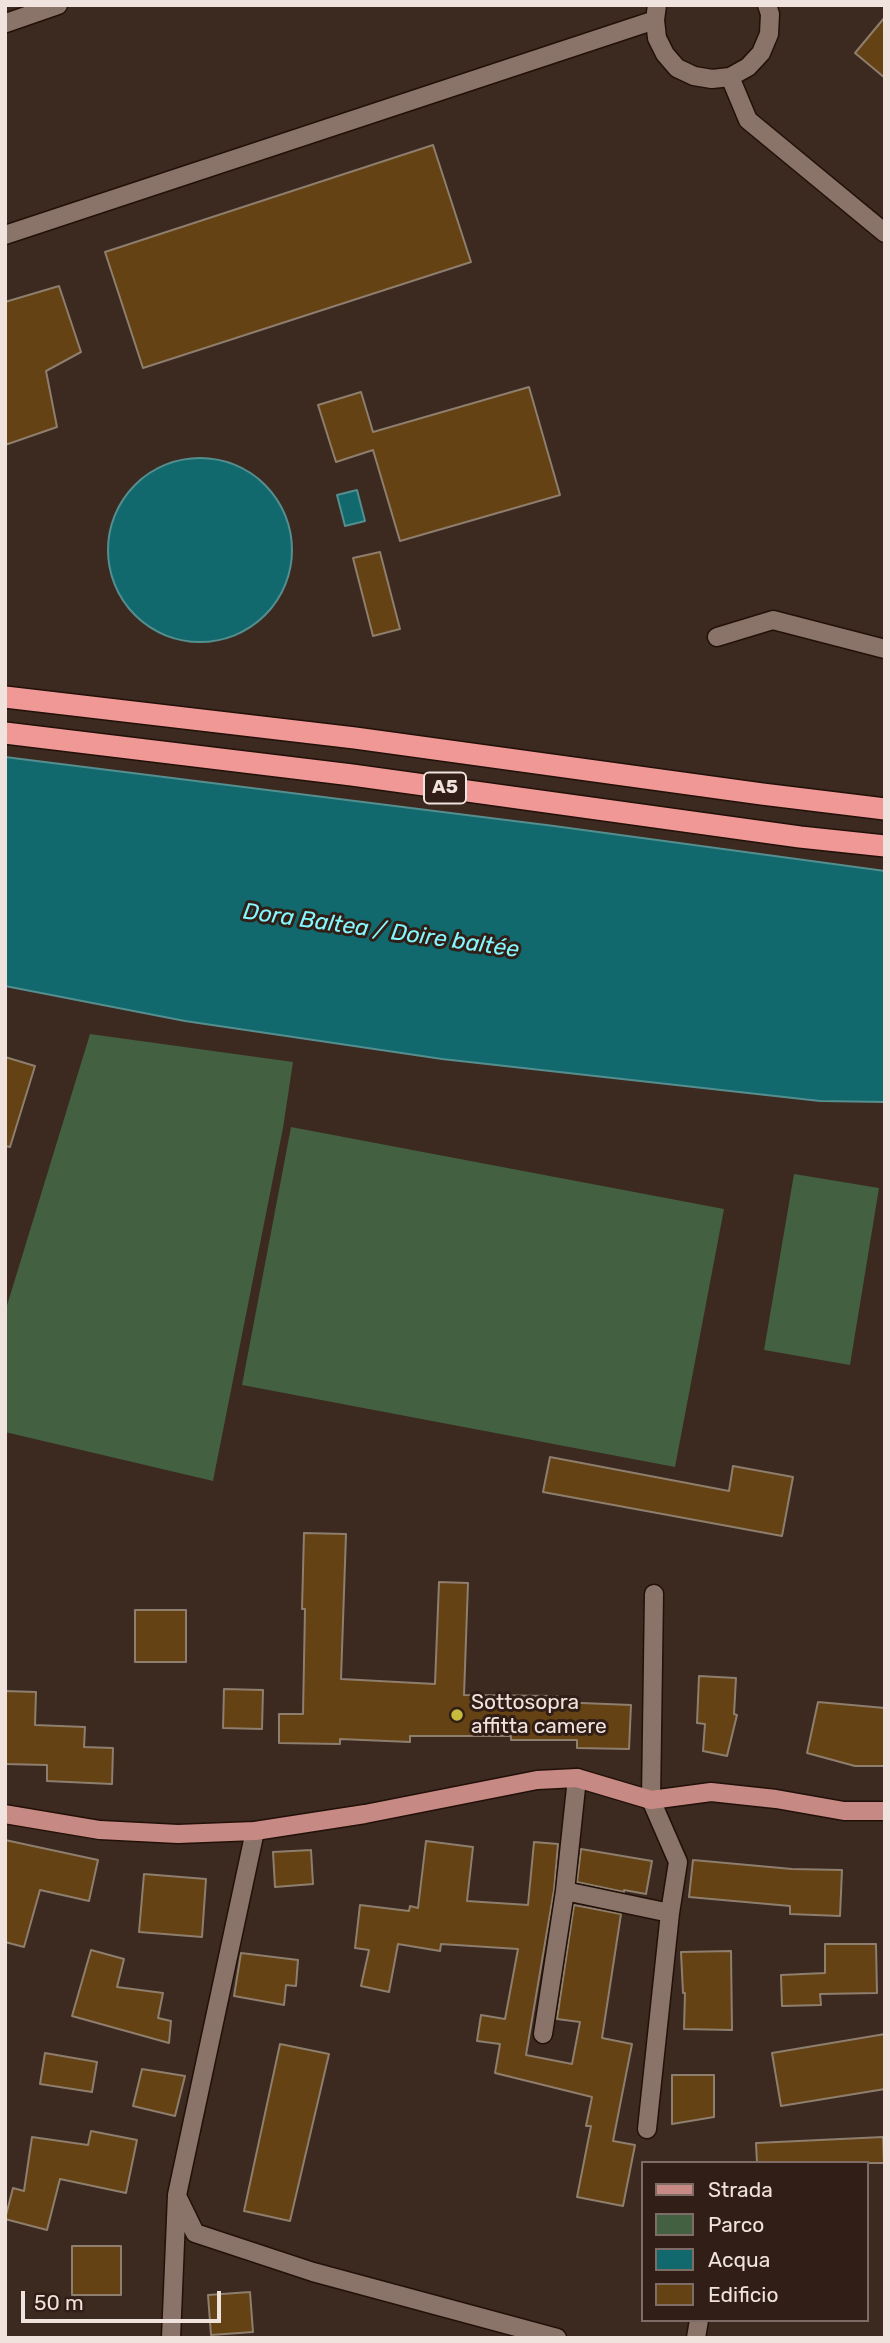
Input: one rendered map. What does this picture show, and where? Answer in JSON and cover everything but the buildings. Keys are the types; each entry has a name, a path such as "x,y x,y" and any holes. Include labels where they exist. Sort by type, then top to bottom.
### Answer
{"highway":[{"name":"A5","path":"5,697 355,738 885,809"},
{"name":"A5","path":"5,733 352,775 885,846"}],"main road":[{"path":"5,1814 100,1830 177,1835 255,1831 365,1814 537,1780 577,1778 652,1800 711,1792 776,1799 845,1811 885,1811"}],"street":[{"path":"6,23 58,5"},
{"path":"5,235 656,13 657,38 665,54 677,68 694,76 712,79 730,77 747,67 761,53 769,34 770,14 767,5"},
{"path":"730,77 747,120 885,233"},
{"path":"717,637 773,620 885,649"},
{"path":"648,2129 670,1913 678,1862 652,1800 654,1594"},
{"path":"543,2034 565,1891 577,1778"},
{"path":"171,2338 177,2195 255,1831"},
{"path":"565,1891 670,1913"},
{"path":"177,2195 195,2233 313,2272 557,2338"}],"green space":[{"path":"90,1034 293,1062 283,1128 213,1481 5,1432 5,1312"},
{"path":"291,1127 724,1209 675,1467 242,1385"},
{"path":"794,1174 879,1188 850,1365 764,1350"}],"water":[{"path":"200,458 235,465 251,473 265,485 277,499 285,515 292,550 285,585 277,601 265,615 251,627 235,635 200,642 165,635 149,627 135,615 123,601 115,585 108,550 115,515 123,499 135,485 149,473 165,465"},
{"path":"357,490 365,521 345,526 337,495"},
{"name":"Dora Baltea / Doire baltée","path":"5,757 554,826 885,871 885,1102 820,1101 442,1059 185,1021 5,986"}],"place":[{"name":"Sottosopra affitta camere","path":"457,1715"}]}
